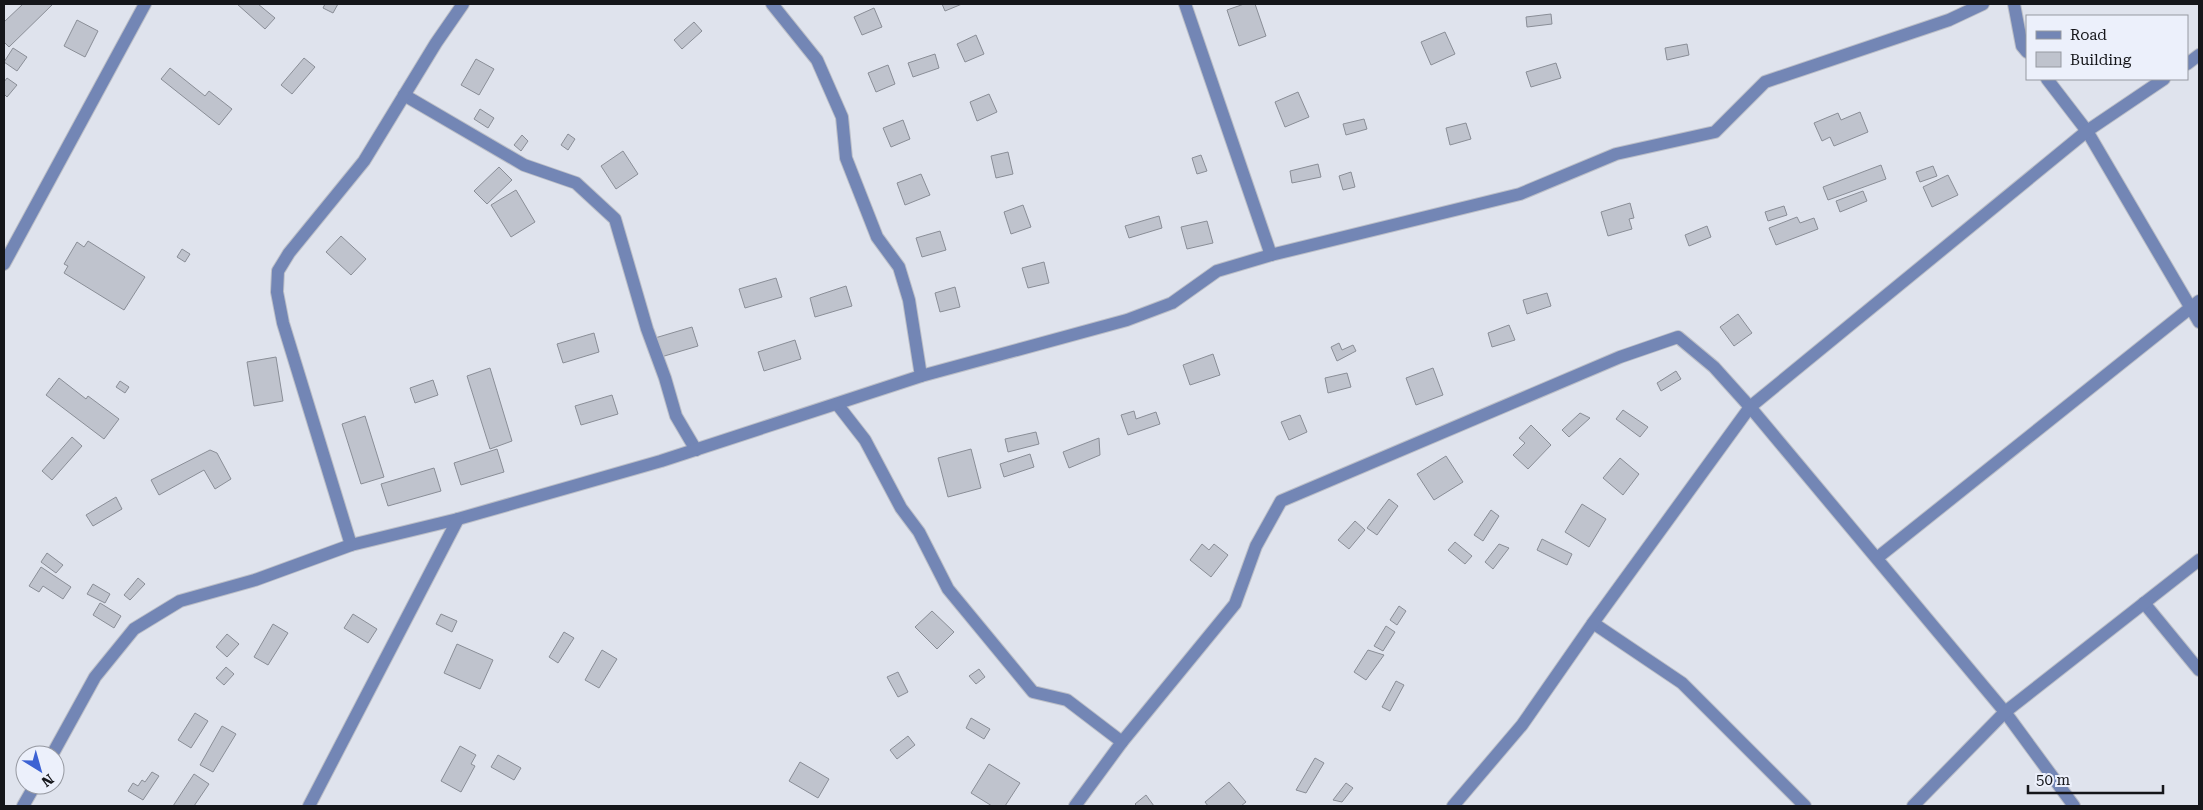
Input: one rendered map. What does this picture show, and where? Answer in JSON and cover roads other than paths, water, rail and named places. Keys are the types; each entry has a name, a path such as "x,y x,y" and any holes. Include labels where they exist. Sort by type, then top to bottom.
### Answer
{"street":[{"path":"4,264 145,4"},
{"path":"351,545 283,323 277,292 278,271 289,253 364,161 463,4"},
{"path":"772,4 817,60 842,117 846,158 877,237 899,267 909,300 921,376"},
{"path":"1185,4 1271,254"},
{"path":"58,745 95,677 134,629 180,602 255,580 351,545 458,519 696,450 921,376 1128,320 1172,302 1217,271 1271,254 1520,194 1616,154 1715,132 1765,82 1949,20 1983,4"},
{"path":"2014,4 2022,46 2026,51"},
{"path":"2188,63 2199,55"},
{"path":"2048,80 2087,132 2195,304 2199,322"},
{"path":"1458,805 1522,725 1593,623 1750,407 2087,132 2163,80"},
{"path":"404,95 524,166 576,183 616,219 647,329 666,378 676,416 696,450"},
{"path":"1877,558 2195,304"},
{"path":"1075,806 1122,742 1235,604 1256,546 1281,501 1620,358 1678,337 1714,367 1750,407 2006,712 2074,806"},
{"path":"837,404 865,440 901,508 919,532 948,589 1033,692 1067,700 1122,742"},
{"path":"309,806 458,519"},
{"path":"1913,806 2006,712 2199,560"},
{"path":"2144,604 2199,670"},
{"path":"1593,623 1682,683 1805,806"},
{"path":"23,806 29,795"}]}
